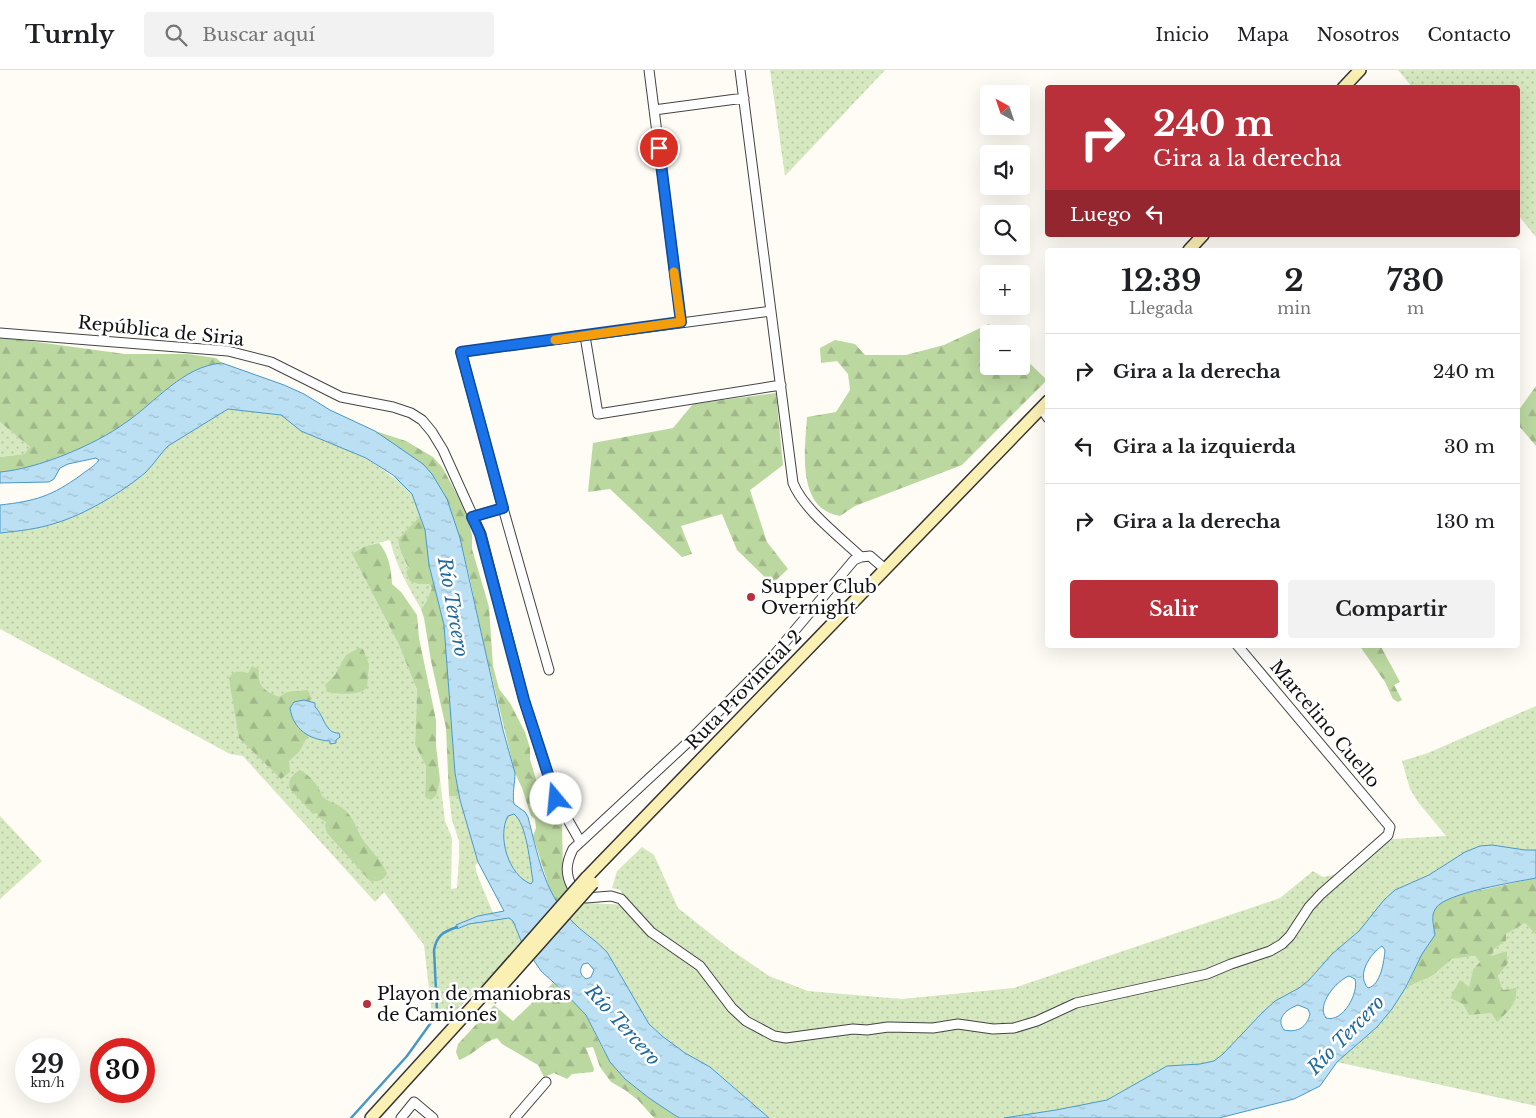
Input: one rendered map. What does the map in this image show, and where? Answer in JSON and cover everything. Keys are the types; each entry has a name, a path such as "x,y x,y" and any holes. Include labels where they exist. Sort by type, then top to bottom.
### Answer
{"main road":[{"path":"1347,85 1360,70"},
{"path":"1191,248 1201,237"},
{"name":"Ruta Provincial 2","path":"371,1118 408,1076 487,996 633,830 885,569 1045,409"}],"street":[{"path":"649,70 681,322"},
{"path":"740,70 793,483 797,495 806,506 861,557"},
{"path":"654,110 744,98"},
{"path":"549,670 461,352 771,311"},
{"name":"República de Siria","path":"0,333 228,351 270,362 341,397 393,407 411,413 422,420 443,450 480,534 524,700 556,799 580,841"},
{"path":"585,336 598,414 781,385"},
{"path":"472,517 503,508"},
{"path":"572,886 568,876 568,860 573,849 685,745 762,668 805,620 848,566 854,560 870,556 885,569"},
{"name":"Marcelino Cuello","path":"586,898 610,896 622,899 651,932 700,966 732,1008 746,1021 774,1036 786,1038 853,1029 867,1030 888,1027 933,1028 958,1024 994,1029 1014,1028 1037,1021 1076,1003 1208,974 1231,964 1270,952 1290,936 1309,907 1321,894 1388,835 1390,827 1240,648"},
{"path":"516,1118 546,1082"},
{"path":"401,1118 414,1102 432,1118"}],"green space":[{"path":"770,70 885,70 785,176"},
{"path":"1398,70 1536,70 1536,237 1520,217 1520,85 1410,85"},
{"path":"980,328 980,375 1030,375 1030,364 1045,378 1045,382 962,465 855,506 840,516 826,511 816,502 806,476 805,445 807,417 836,412 850,390 848,374 837,361 821,363 820,348 835,340 855,344 865,355 906,355 944,345"},
{"path":"0,337 125,354 188,354 216,358 222,363 208,366 182,378 136,415 98,440 48,461 0,472 0,457 24,454 30,447 0,422"},
{"path":"1536,386 1536,446 1520,427 1520,408"},
{"path":"776,393 783,465 750,490 767,542 788,569 772,584 737,550 722,514 681,526 692,554 682,557 610,489 588,492 593,443 673,428 693,404"},
{"path":"228,409 281,415 301,431 366,458 404,485 412,494 420,516 398,539 403,557 419,584 429,584 432,588 421,609 399,567 390,540 365,546 352,554 399,645 417,690 415,745 426,766 425,797 437,794 440,780 445,821 452,838 451,889 457,888 459,841 452,820 449,796 459,797 478,862 475,866 477,874 493,913 499,920 509,917 513,921 522,943 480,989 478,988 447,1020 432,1015 424,945 384,892 375,902 243,756 230,754 0,629 0,533 28,530 49,525 91,508 146,472 168,446"},
{"path":"0,422 30,447 24,454 0,457"},
{"path":"375,431 406,441 433,457 442,467 463,505 472,535 472,549 489,607 493,666 499,689 510,703 525,732 530,748 530,759 545,807 557,811 562,823 563,874 570,888 557,903 550,890 533,836 536,828 535,819 531,816 515,773 460,538 447,499 432,474"},
{"path":"420,516 425,530 429,565 444,625 455,773 459,797 449,796 446,728 421,609 432,588 429,584 419,584 410,581 406,572 409,568 402,554 398,539"},
{"path":"379,543 389,562 392,584 401,592 417,615 419,638 436,720 436,745 440,780 437,794 431,800 425,797 426,766 415,745 417,690 399,645 352,554 365,546"},
{"path":"359,648 363,649 369,664 367,688 354,693 327,692 325,685 335,675 346,655"},
{"path":"1361,648 1382,648 1400,682 1394,685 1402,700 1398,702 1393,699 1385,682"},
{"path":"252,666 259,670 259,681 263,688 270,693 279,697 287,692 308,690 312,699 305,704 310,732 299,752 289,761 290,772 281,779 239,738 229,679 234,673 248,673"},
{"path":"1536,706 1536,850 1492,845 1465,852 1429,875 1395,890 1359,931 1332,954 1309,980 1299,988 1275,1001 1214,1061 1200,1064 1167,1066 1107,1100 1004,1118 769,1118 710,1067 685,1053 649,1024 607,952 569,919 584,903 631,905 620,890 612,888 617,871 642,847 654,855 678,908 731,950 769,976 808,991 902,999 1014,988 1280,898 1313,871 1323,877 1353,871 1384,844 1393,839 1446,836 1418,802 1410,789 1402,761 1428,753"},
{"path":"300,770 313,780 322,796 343,808 350,816 362,838 385,869 387,874 382,880 370,881 327,833 326,822 318,817 317,813 313,814 290,789 289,783 291,778"},
{"path":"514,814 522,826 529,855 533,881 531,884 516,872 504,844 505,824 508,816"},
{"path":"0,816 42,861 0,899"},
{"path":"1536,878 1536,935 1525,923 1506,934 1506,941 1494,949 1491,956 1507,951 1508,963 1498,976 1503,990 1516,988 1514,1003 1497,1022 1491,1013 1469,1015 1463,1004 1450,998 1460,980 1469,987 1473,969 1480,962 1475,956 1452,959 1432,976 1407,987 1422,953 1435,935 1433,915 1440,904 1453,896"},
{"path":"1525,923 1536,935 1536,1106 1337,1062 1377,1027 1392,1009 1406,987 1432,976 1452,959 1475,956 1480,962 1473,969 1469,988 1450,998 1491,1013 1497,1022 1503,990 1498,976 1508,963 1507,951 1490,957 1494,949 1506,941 1505,934"},
{"path":"553,983 586,1015 603,1050 625,1079 679,1118 654,1118 638,1100 611,1082 600,1067 593,1047 586,1048 594,1069 593,1072 572,1074 567,1079 554,1073 544,1077 538,1065 502,1044 497,1038 487,1042 459,1060 456,1052 458,1044 494,1005 513,1021"}],"water":[{"name":"Río Tercero","path":"222,363 304,394 330,410 375,431 423,464 432,474 447,499 460,538 503,730 515,773 514,804 525,812 528,817 542,870 553,896 573,923 607,952 649,1024 685,1053 710,1067 769,1118 679,1118 625,1079 610,1062 586,1015 541,971 522,943 513,921 509,918 469,924 457,929 456,925 478,916 504,911 478,862 460,800 455,773 444,625 429,565 425,530 412,494 393,475 366,458 301,431 281,415 228,409 168,446 146,472 91,508 49,525 28,530 0,533 0,505 24,502 52,493 81,475 99,460 96,458 68,464 60,468 54,479 49,482 0,483 0,472 48,461 98,440 136,415 170,386 195,371","holes":["514,814 522,826 525,835 533,881 531,884 516,872 504,844 505,824 508,816","588,963 594,970 591,977 586,979 581,974 581,970 583,964"]},
{"path":"304,700 315,703 315,707 328,727 334,732 339,733 340,737 336,740 336,743 330,744 330,741 309,736 298,727 290,708 294,702"},
{"name":"Río Tercero","path":"1492,845 1536,850 1536,878 1466,893 1442,903 1436,908 1433,918 1435,935 1422,954 1406,987 1392,1009 1377,1027 1337,1062 1320,1086 1294,1099 1219,1118 1004,1118 1107,1100 1167,1066 1200,1064 1214,1061 1275,1001 1299,988 1309,980 1332,954 1359,931 1384,900 1395,890 1429,875 1465,852 1480,846","holes":["1382,946 1385,950 1381,972 1376,982 1368,988 1363,977 1364,971 1369,959","1349,976 1355,979 1355,992 1352,999 1344,1012 1338,1016 1326,1018 1324,1013 1325,1000 1333,988","1298,1005 1308,1009 1309,1019 1298,1030 1284,1030 1281,1022 1282,1018 1286,1012"]}],"waterway":[{"path":"407,1056 435,1017 437,1011 435,945 441,935 457,927"},
{"path":"351,1118 407,1056"}],"slow traffic":[{"path":"555,340 681,322 674,272"}],"place":[{"name":"Supper Club Overnight","path":"751,597"},
{"name":"Playon de maniobras de Camiones","path":"367,1004"}],"route":[{"path":"556,799 524,700 480,534 472,517 503,508 461,352 681,322 659,148"}]}
